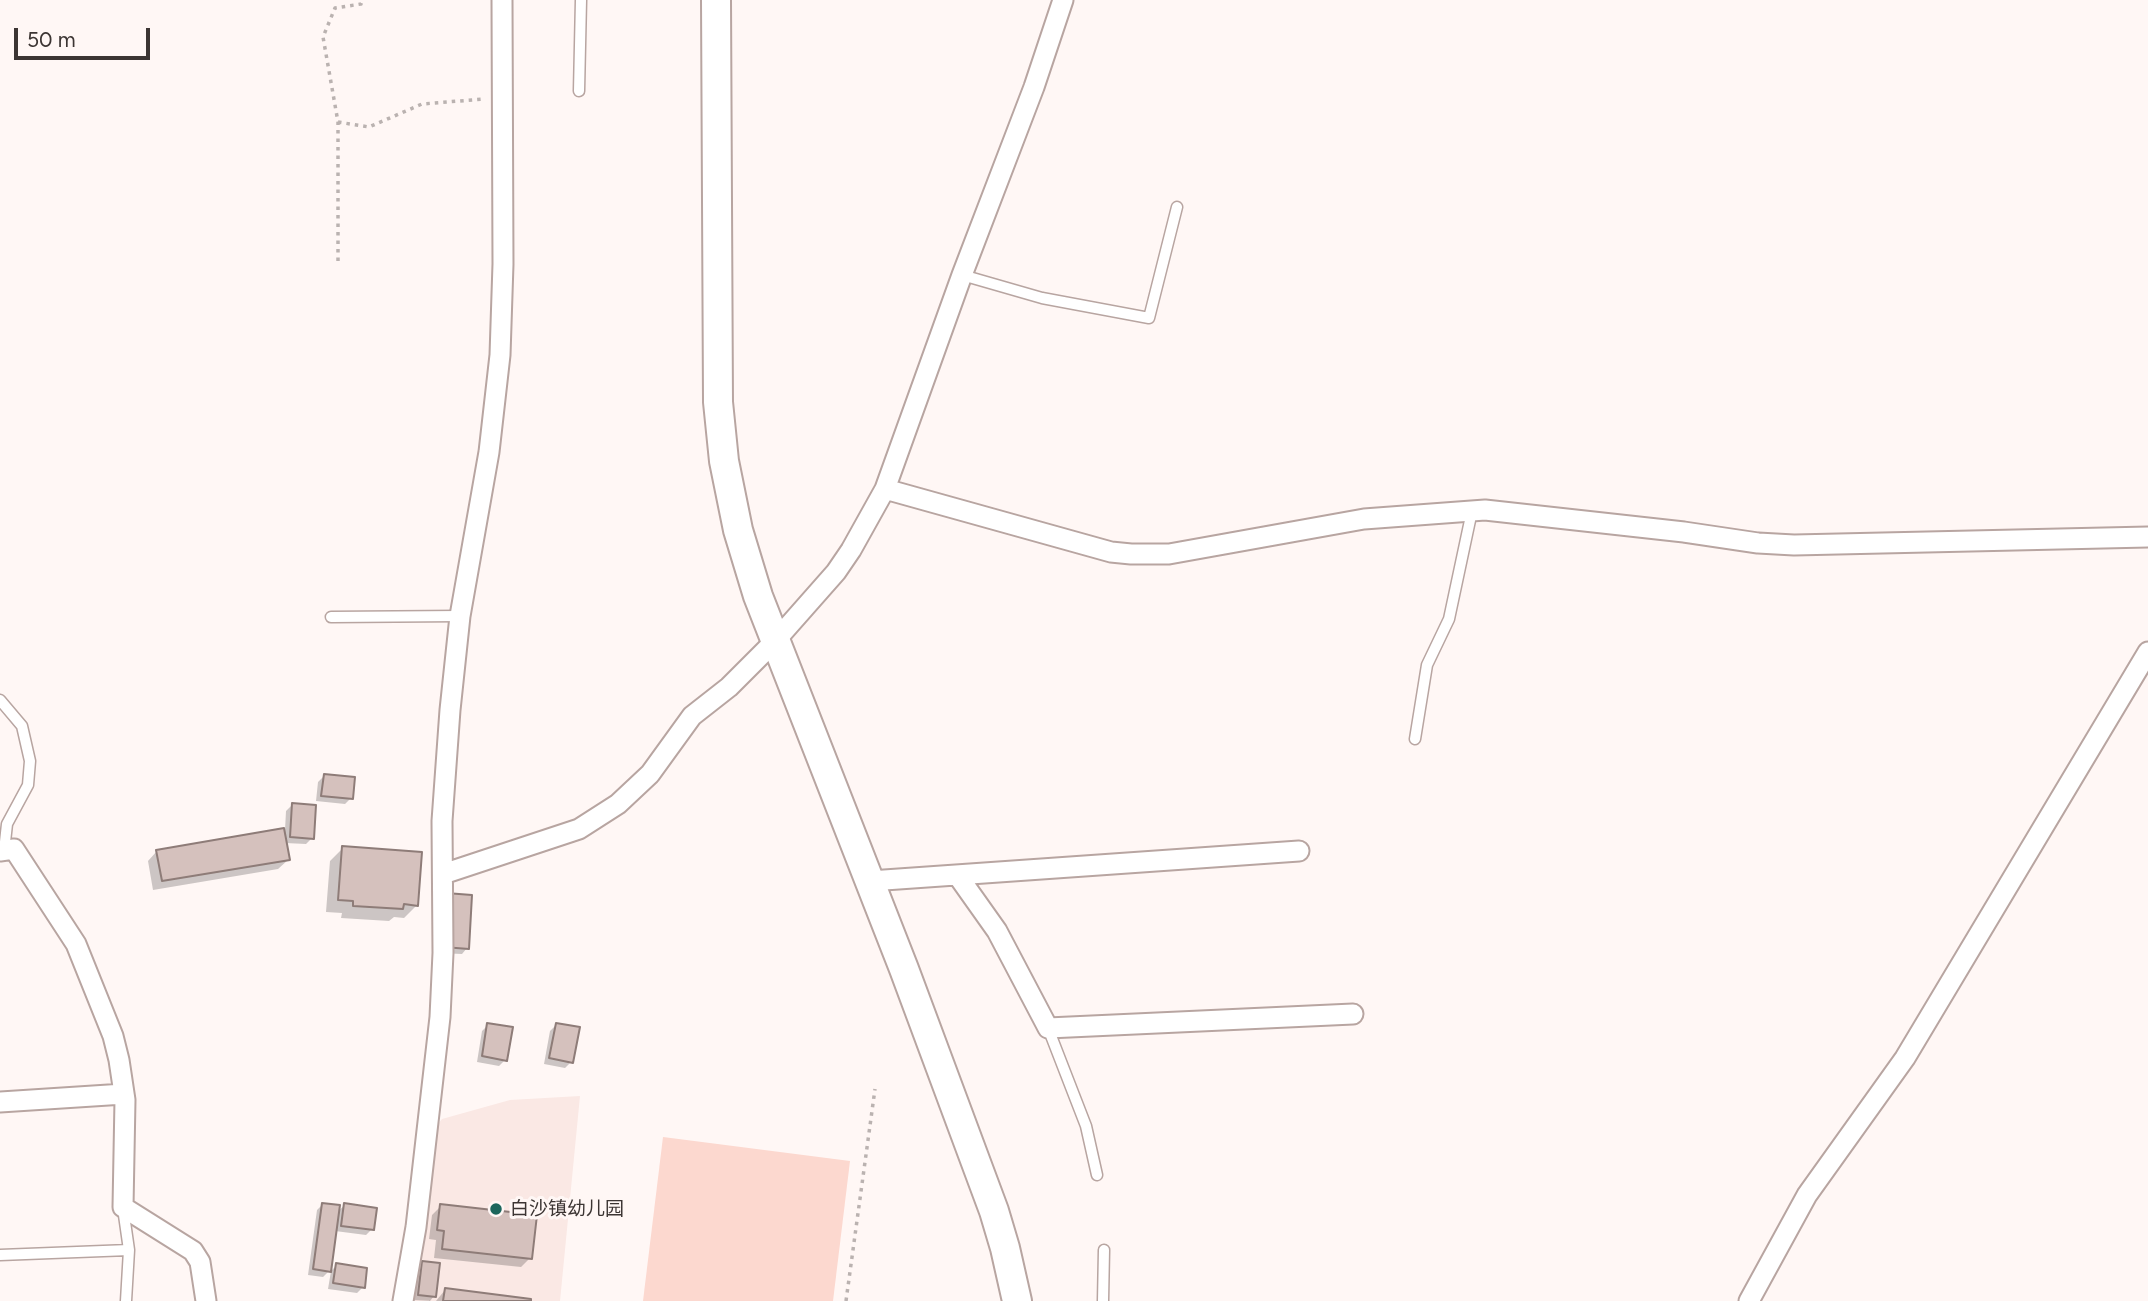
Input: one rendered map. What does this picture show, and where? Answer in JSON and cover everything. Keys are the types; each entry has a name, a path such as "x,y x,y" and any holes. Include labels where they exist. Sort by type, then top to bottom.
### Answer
{"main road":[{"path":"716,0 719,414 724,461 738,530 758,596 870,881 994,1211 1017,1301"}],"street":[{"path":"403,1301 416,1227 440,1017 442,821 460,616 489,452 500,355 502,0"},
{"path":"443,874 579,829 609,811 636,790 692,716 729,687 776,640 835,572 865,528 885,489 962,275 1034,87 1063,0"},
{"path":"885,489 1111,552 1131,554 1187,552 1249,538 1375,517 1472,510 1794,545 2148,537"},
{"path":"1749,1301 1807,1195 1905,1058 2148,652"},
{"path":"2,851 14,849 76,944 113,1036 120,1060 124,1094 123,1207 193,1251 200,1262 206,1301"},
{"path":"870,881 1299,851"},
{"path":"958,876 997,931 1048,1028 1353,1014"},
{"path":"0,1102 124,1094"}],"lane":[{"path":"579,91 581,0"},
{"path":"962,275 1042,298 1149,318 1177,207"},
{"path":"1415,739 1427,665 1449,619 1472,510"},
{"path":"331,617 460,616"},
{"path":"0,700 22,726 30,761 28,785 7,824 2,851"},
{"path":"1048,1028 1086,1126 1097,1175"},
{"path":"123,1207 130,1250 127,1301"},
{"path":"0,1255 130,1250"},
{"path":"1103,1301 1104,1251"}],"path":[{"path":"338,261 338,122 323,37 335,8 361,4 362,0"},
{"path":"338,122 369,127 422,104 503,97"},
{"path":"846,1301 875,1089"}],"shaded area":[{"name":"白沙镇幼儿园","path":"580,1096 560,1301 412,1301 430,1134 442,1119 510,1100"},
{"path":"663,1137 850,1161 833,1301 643,1301"}],"building":[{"path":"324,774 355,777 353,799 321,796"},
{"path":"292,803 316,805 314,839 290,837"},
{"path":"284,828 290,860 162,881 156,850"},
{"path":"342,846 422,852 418,906 404,904 403,909 353,906 353,901 338,900"},
{"path":"446,893 472,895 469,949 443,947"},
{"path":"487,1023 513,1027 507,1061 482,1056"},
{"path":"556,1023 580,1027 573,1063 549,1058"},
{"path":"322,1203 340,1205 331,1272 313,1269"},
{"path":"344,1203 377,1208 374,1230 341,1226"},
{"path":"440,1204 537,1215 532,1259 442,1249 444,1231 437,1230"},
{"path":"422,1261 440,1263 436,1297 418,1295"},
{"path":"336,1263 367,1268 365,1288 333,1283"},
{"path":"445,1288 531,1299 531,1301 443,1301"}],"place":[{"name":"白沙镇幼儿园","path":"496,1209"}]}
